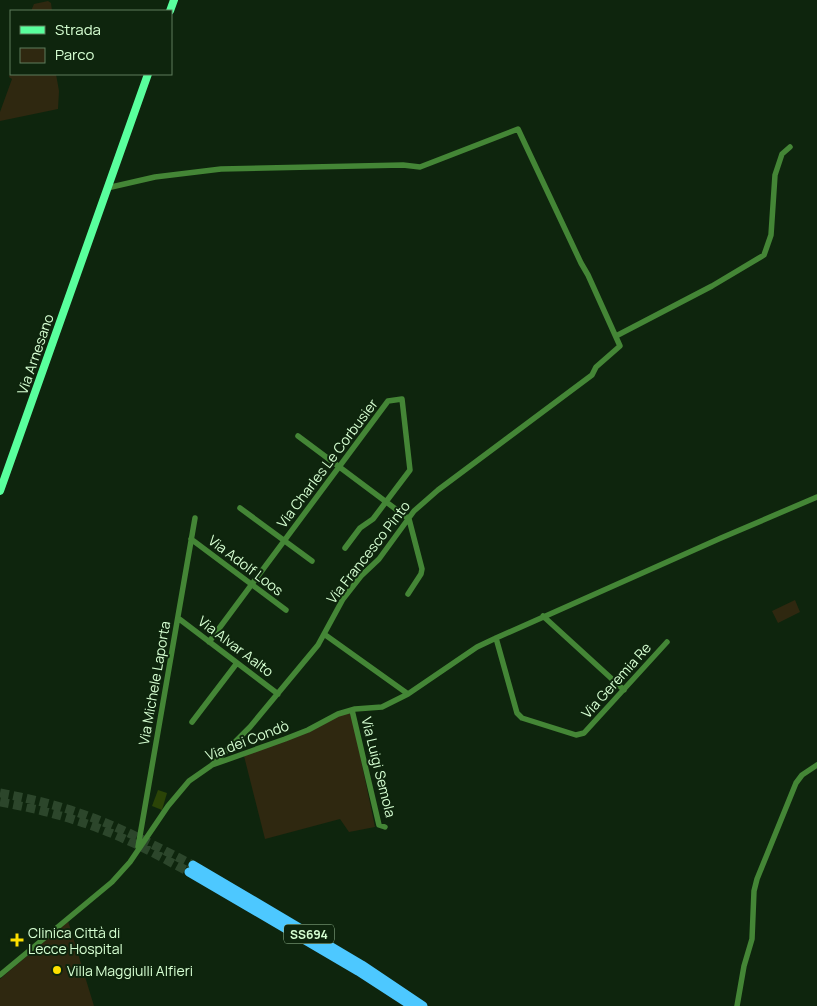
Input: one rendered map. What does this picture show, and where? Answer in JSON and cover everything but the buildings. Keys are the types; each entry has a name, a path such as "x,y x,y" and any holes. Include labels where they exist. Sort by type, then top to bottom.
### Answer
{"highway":[{"name":"SS694","path":"412,1006 191,869 376,974 423,1006"}],"main road":[{"name":"Via Arnesano","path":"0,491 148,75"}],"street":[{"path":"106,188 155,177 221,169 403,165 420,167 518,129 616,336 712,286 764,255 771,235 775,175 782,154 790,147"},
{"name":"Via Francesco Pinto","path":"212,765 250,728 318,645 343,600 361,576 379,559 414,511 438,490 592,375 596,367 620,346 616,336"},
{"name":"Via Charles Le Corbusier","path":"209,642 388,401 402,399 410,470 373,519 360,528 345,548"},
{"path":"298,436 409,519 422,569 421,574 408,594"},
{"name":"Via dei Condò","path":"0,974 101,892 130,862 168,806 189,781 212,765 286,739 338,714 371,706 382,707 408,694 477,648 496,638 817,497"},
{"path":"240,508 312,561"},
{"name":"Via Michele Laporta","path":"138,851 195,518"},
{"name":"Via Adolf Loos","path":"191,539 286,610"},
{"path":"543,616 624,690"},
{"name":"Via Alvar Aalto","path":"178,618 278,694"},
{"path":"324,634 408,694"},
{"name":"Via Geremia Re","path":"496,638 517,714 522,718 576,735 584,733 667,642"},
{"path":"192,722 237,663"},
{"name":"Via Luigi Semola","path":"352,710 379,825 385,827"},
{"path":"737,1006 744,966 752,939 754,891 757,879 796,783 802,775 817,766"}],"green space":[{"path":"48,1 51,3 52,10 31,10 34,4"},
{"path":"10,74 56,75 59,91 58,109 0,121 0,112 12,79 9,77"},
{"path":"795,600 800,612 778,623 772,611"},
{"path":"351,712 375,827 349,832 340,819 265,839 244,756 338,715"},
{"path":"68,921 94,1006 0,1006 0,979"}],"shaded area":[{"path":"158,790 167,793 162,810 152,806"}],"tunnel":[{"path":"0,793 49,804 96,819 193,865"},
{"path":"0,802 50,813 99,828 138,845 189,872"}],"place":[{"name":"Clinica Città di Lecce Hospital","path":"17,940"},
{"name":"Villa Maggiulli Alfieri","path":"57,970"}]}
